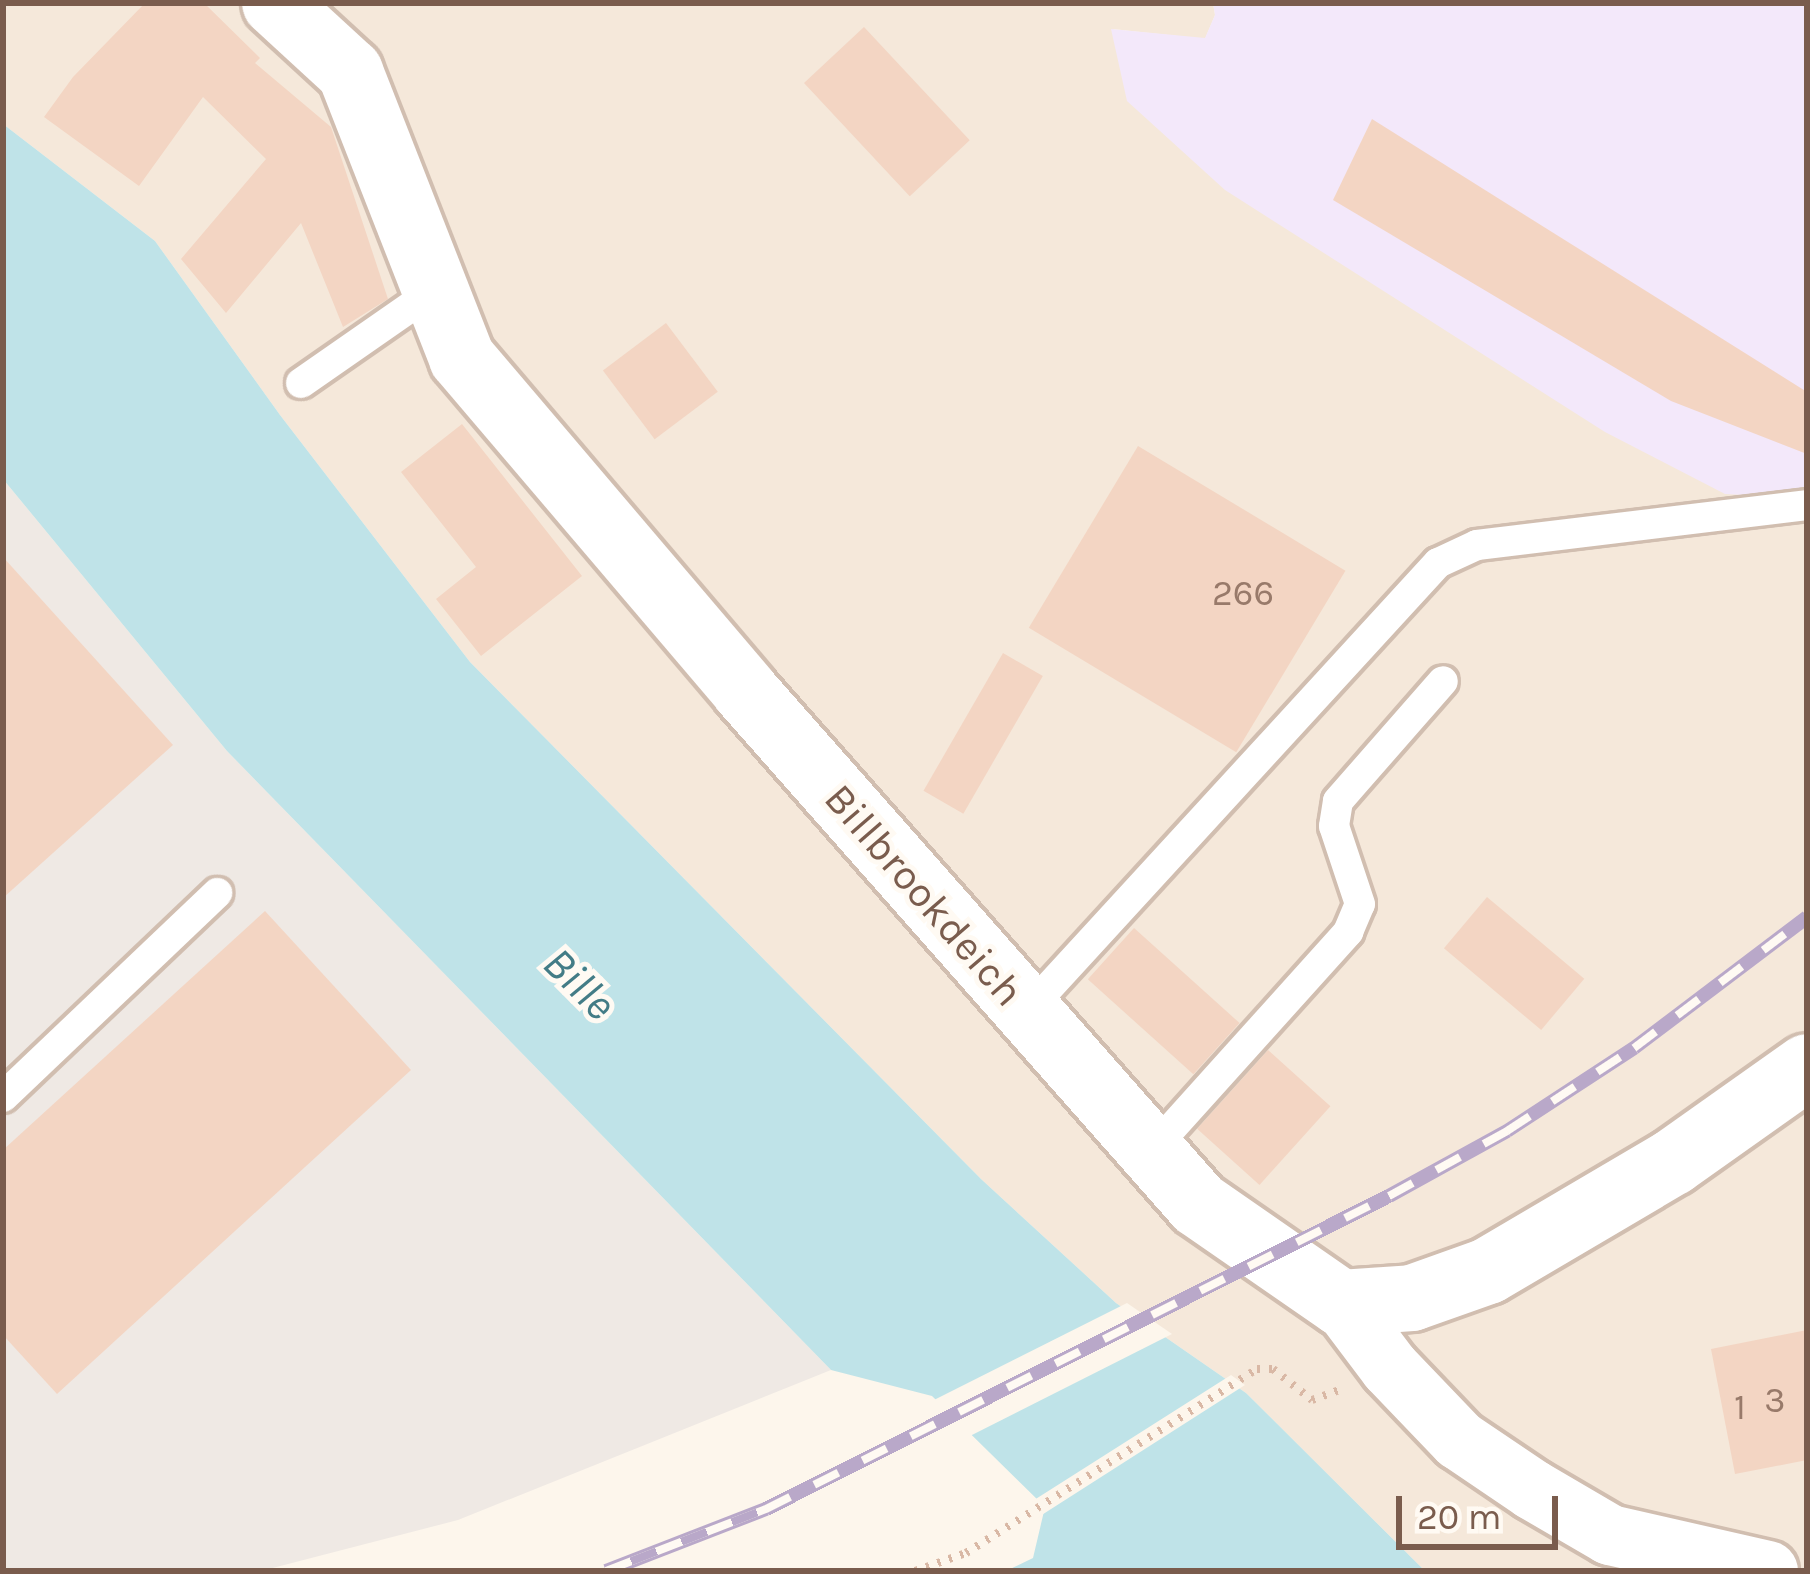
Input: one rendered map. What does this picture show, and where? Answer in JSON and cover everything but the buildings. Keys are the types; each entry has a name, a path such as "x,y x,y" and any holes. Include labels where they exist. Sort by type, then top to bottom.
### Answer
{"street":[{"name":"Billbrookdeich","path":"275,3 350,72 462,358 1198,1204 1342,1304"},
{"path":"1342,1304 1412,1298 1488,1270 1673,1162 1807,1067"},
{"path":"1342,1304 1390,1369 1459,1440 1610,1535 1768,1571"}],"lane":[{"path":"301,383 435,290"},
{"path":"1027,1010 1438,562 1478,545 1807,505"},
{"path":"1151,1150 1348,932 1360,904 1334,826 1338,801 1443,681"},
{"path":"3,1096 217,893"}],"path":[{"path":"915,1571 985,1543 1257,1369 1273,1369 1312,1400 1390,1369"}],"shaded area":[{"path":"3,3 1213,3 1215,15 1205,39 1113,29 1807,498 1807,1571 1425,1571 1246,1393 1116,1303 981,1179 470,662 280,415 155,241 3,124"},
{"path":"1213,3 1807,3 1807,498 1725,494 1605,432 1225,190 1127,101 1111,29 1205,38 1215,15"},
{"path":"3,479 227,751 831,1370 458,1520 261,1571 3,1571"}],"water":[{"name":"Bille","path":"3,124 155,241 280,415 470,662 981,1179 1116,1303 1246,1393 1425,1571 1006,1571 1033,1558 1045,1507 932,1396 831,1370 227,751 3,479"}],"pier":[{"path":"1127,1303 1172,1334 966,1438 930,1402"},
{"path":"1231,1375 1245,1385 1037,1518 1038,1510 1031,1502"}],"railway":[{"path":"606,1571 766,1509 1389,1196 1507,1131 1634,1048 1807,917"}]}
